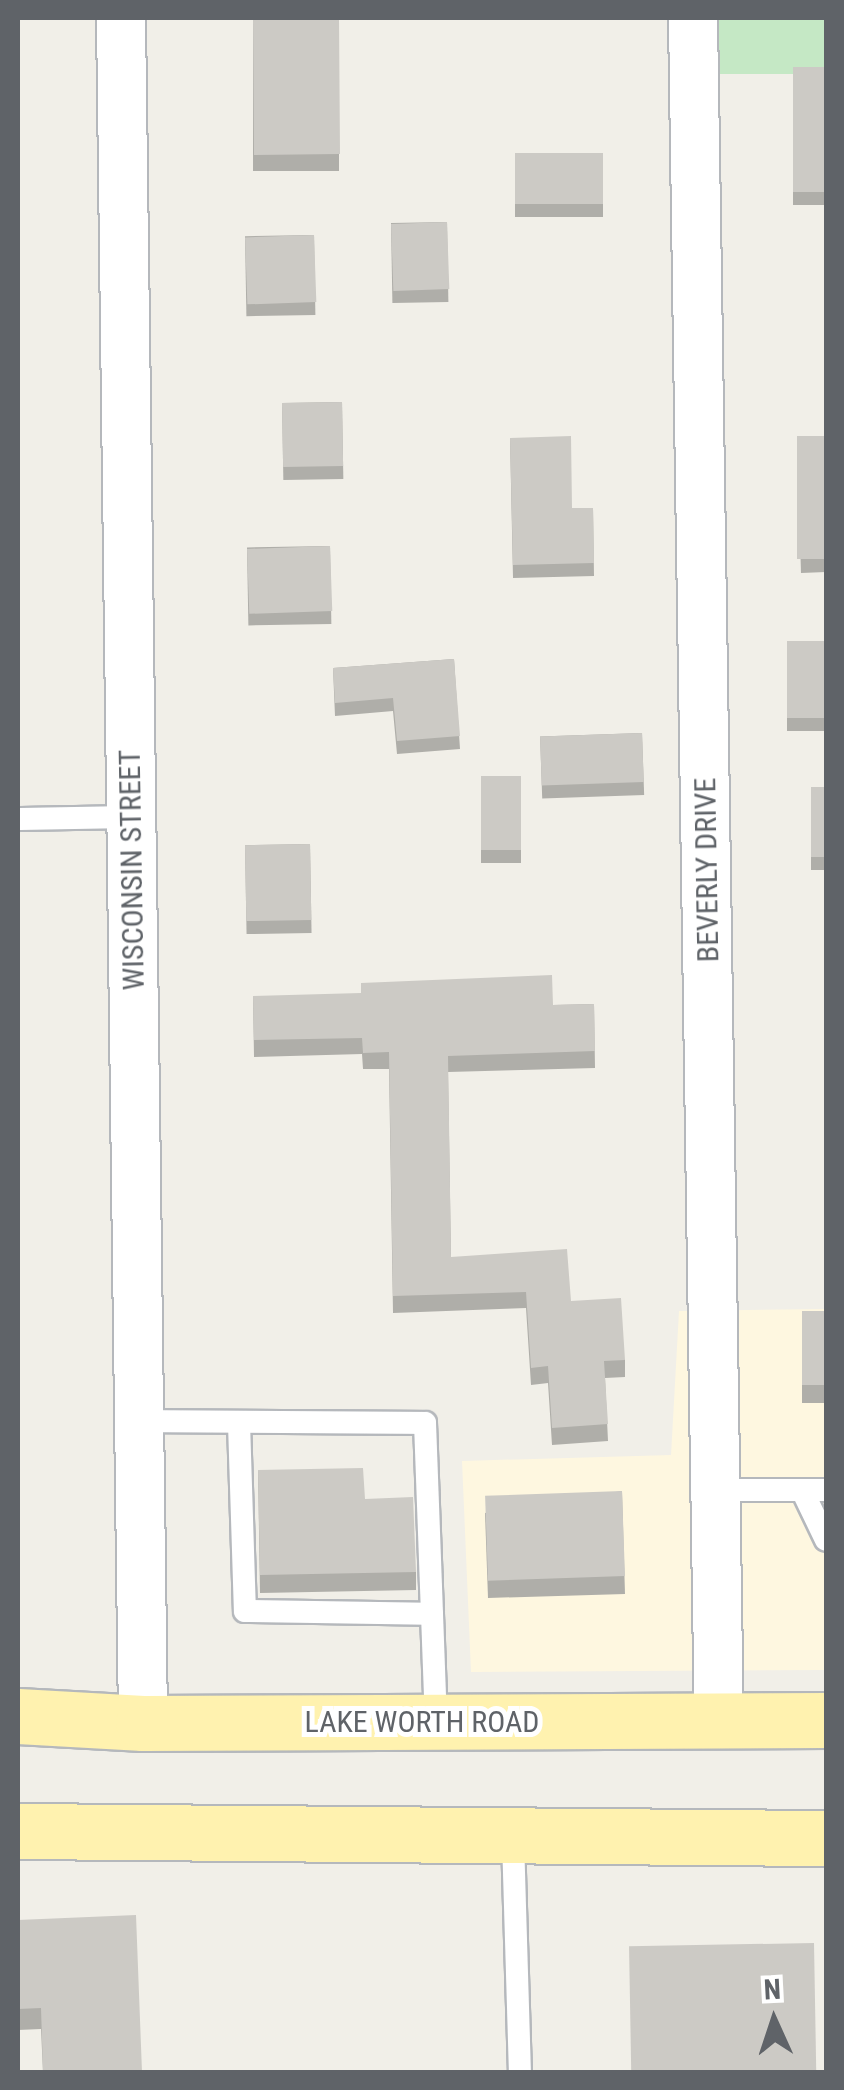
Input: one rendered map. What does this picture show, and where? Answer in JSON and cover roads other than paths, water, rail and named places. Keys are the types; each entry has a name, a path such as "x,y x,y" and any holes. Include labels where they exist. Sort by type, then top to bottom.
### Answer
{"main road":[{"name":"LAKE WORTH ROAD","path":"18,1716 143,1723 826,1720"},
{"path":"18,1831 513,1839 826,1838"}],"street":[{"name":"WISCONSIN STREET","path":"120,18 143,1723"},
{"name":"BEVERLY DRIVE","path":"693,18 719,1722"}],"lane":[{"path":"18,819 131,817"},
{"path":"139,1421 424,1423 436,1722"},
{"path":"239,1422 245,1611 432,1614"},
{"path":"716,1490 826,1490"},
{"path":"802,1490 826,1540"},
{"path":"513,1839 520,2072"}]}
